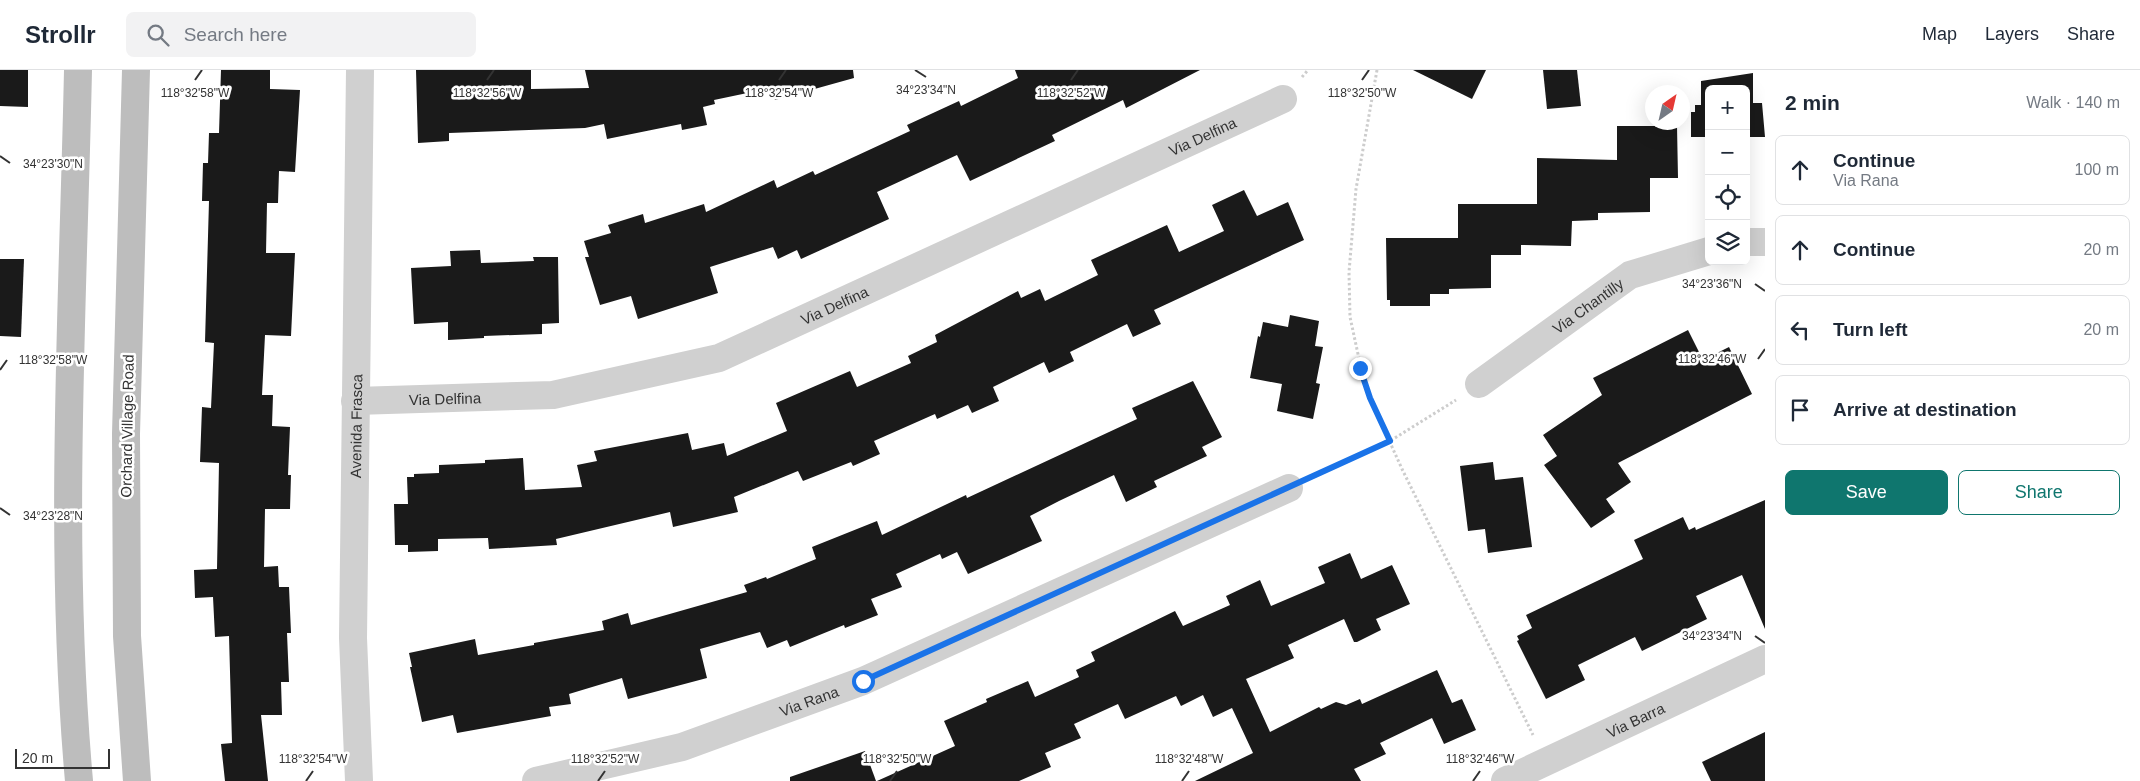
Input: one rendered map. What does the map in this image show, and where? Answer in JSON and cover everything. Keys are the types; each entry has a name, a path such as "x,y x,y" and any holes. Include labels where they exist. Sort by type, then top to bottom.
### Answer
{"main road":[{"path":"78,70 68,507 73,699 80,781"},
{"name":"Orchard Village Road","path":"136,70 126,444 127,636 137,781"}],"street":[{"name":"Avenida Frasca","path":"359,781 353,638 360,70"},
{"name":"Via Delfina","path":"355,402 553,396 719,358 1283,99"},
{"path":"1750,242 1765,242"},
{"name":"Via Chantilly","path":"1479,384 1630,275 1705,252"},
{"name":"Via Rana","path":"536,781 682,747 863,681 1289,488"},
{"name":"Via Barra","path":"1505,781 1765,660"}],"path":[{"path":"1377,70 1356,189 1349,272 1350,317 1360,368 1370,398 1390,441 1546,762"},
{"path":"1289,488 1390,441 1479,384"}],"building":[{"path":"0,70 28,70 28,107 0,106"},
{"path":"221,70 270,70 270,89 300,90 295,172 279,171 278,203 267,203 266,253 295,253 291,336 265,335 262,395 273,395 272,426 290,427 288,475 291,475 290,509 265,509 264,567 278,566 279,587 289,587 291,633 287,633 289,682 281,682 282,715 261,715 268,781 225,781 221,744 232,743 229,636 215,637 213,597 195,598 194,570 217,569 219,463 200,462 202,407 211,408 214,343 205,342 209,201 202,201 203,163 208,163 209,133 219,133"},
{"path":"416,70 531,70 531,89 589,88 585,70 853,70 854,78 775,100 771,88 714,100 715,104 703,107 707,125 682,130 681,124 607,139 604,124 585,128 449,133 449,141 418,143"},
{"path":"1015,70 1200,70 1126,108 1123,100 1052,135 1055,141 970,181 957,155 877,192 889,219 801,259 797,250 778,259 773,247 710,267 718,293 638,319 631,296 600,305 585,257 589,257 584,241 611,233 608,225 643,214 645,223 704,204 706,212 774,180 777,188 813,171 815,175 910,131 907,125 959,101 961,106 1018,78"},
{"path":"1413,70 1486,70 1472,99"},
{"path":"1543,70 1577,70 1581,106 1547,109"},
{"path":"1753,73 1753,103 1762,103 1765,137 1750,137 1750,85 1705,85 1705,137 1691,137 1691,112 1695,112 1695,105 1701,105 1701,81"},
{"path":"1617,126 1645,126 1645,130 1677,130 1678,178 1650,178 1650,212 1598,213 1598,220 1572,221 1571,246 1521,245 1521,255 1491,255 1491,288 1449,289 1449,294 1430,294 1430,306 1390,306 1390,300 1387,300 1386,238 1458,238 1458,204 1537,204 1537,158 1617,160"},
{"path":"1244,190 1257,216 1288,202 1304,240 1154,310 1161,324 1133,337 1127,324 1070,352 1074,361 1049,373 1044,362 993,387 999,401 972,413 968,405 937,419 935,414 874,441 880,454 853,466 851,462 803,481 798,471 734,497 738,512 673,527 670,512 556,539 557,545 489,549 488,538 438,539 438,551 408,552 408,545 395,545 394,504 408,504 407,477 414,477 414,474 439,473 439,465 485,463 485,460 523,458 525,490 582,487 577,465 597,461 594,451 688,433 692,450 724,443 727,456 787,431 776,403 850,371 857,387 911,363 908,356 937,342 935,335 1018,291 1021,298 1040,289 1045,301 1098,275 1091,260 1167,225 1179,252 1224,231 1212,205"},
{"path":"480,250 481,263 534,261 533,257 558,257 559,323 542,324 542,334 484,336 484,338 448,340 448,322 414,324 411,268 451,266 450,251"},
{"path":"0,259 24,259 21,337 0,336"},
{"path":"1290,315 1319,321 1315,346 1323,347 1316,383 1320,384 1313,419 1277,411 1282,384 1250,378 1258,336 1260,337 1263,322 1288,327"},
{"path":"1688,330 1703,360 1729,347 1752,394 1618,463 1631,482 1606,499 1615,512 1591,528 1544,465 1557,456 1543,435 1602,395 1593,378"},
{"path":"1193,381 1222,437 1202,447 1207,456 1154,481 1157,487 1126,502 1114,475 1059,501 1030,516 1042,541 968,574 957,552 942,559 940,554 896,574 902,587 871,599 878,615 845,628 844,625 790,647 787,640 767,648 760,632 700,649 707,678 628,699 622,678 569,694 571,704 549,707 551,716 457,733 453,715 422,722 410,667 412,667 409,653 475,639 478,655 534,645 534,643 604,630 602,621 628,613 631,625 747,592 744,585 766,577 767,579 816,559 812,547 877,521 882,535 966,495 967,498 1137,419 1132,408"},
{"path":"1493,462 1495,480 1523,477 1532,547 1488,553 1485,529 1468,531 1460,466"},
{"path":"1765,500 1765,629 1742,575 1696,596 1707,619 1642,651 1635,637 1578,665 1585,680 1546,699 1517,641 1519,640 1517,636 1532,628 1526,615 1643,559 1634,540 1683,517 1689,530 1695,527 1696,530"},
{"path":"1350,553 1361,579 1392,565 1410,604 1376,619 1381,630 1357,642 1354,642 1344,619 1288,645 1294,658 1246,679 1270,732 1319,707 1321,709 1336,702 1346,705 1360,699 1362,704 1437,670 1452,703 1462,699 1476,730 1444,744 1432,718 1380,743 1386,754 1354,769 1361,781 1195,781 1253,753 1232,708 1213,717 1203,695 1181,706 1176,696 1125,719 1118,704 1074,724 1081,738 1045,753 1051,767 1019,781 877,781 955,746 944,721 987,702 986,699 1028,681 1035,697 1079,677 1076,670 1095,661 1091,652 1175,611 1183,626 1230,605 1226,596 1260,580 1271,606 1325,583 1318,567"},
{"path":"1765,732 1765,781 1711,781 1702,762"},
{"path":"865,751 876,781 790,781 790,777"}],"route":[{"path":"863,681 1390,441 1370,398 1360,368"}]}
